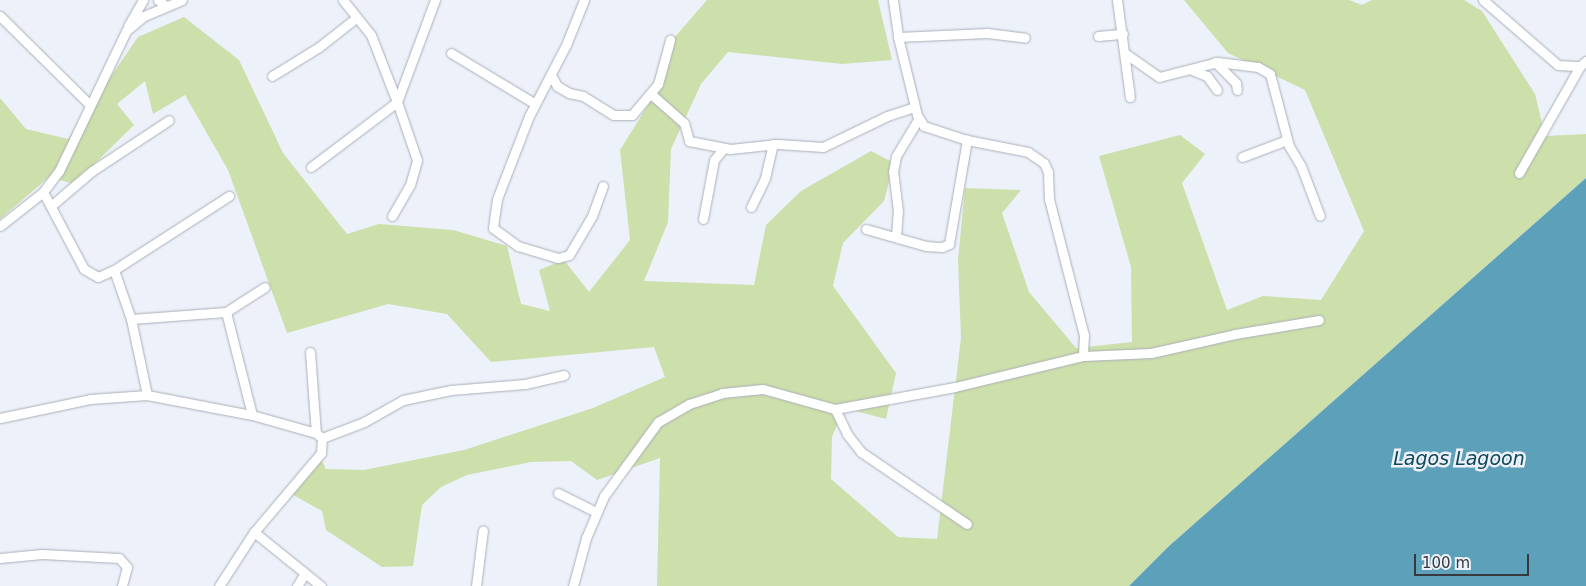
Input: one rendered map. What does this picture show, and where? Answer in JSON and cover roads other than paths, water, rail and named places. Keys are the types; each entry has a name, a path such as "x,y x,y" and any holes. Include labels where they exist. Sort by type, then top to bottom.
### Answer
{"street":[{"path":"0,226 43,192 66,158 89,104 143,0"},
{"path":"158,0 166,6"},
{"path":"126,31 144,16 182,0"},
{"path":"343,0 371,36 417,160 410,185 392,216"},
{"path":"312,167 397,102 435,0"},
{"path":"584,0 551,75 534,103 497,199 492,222 495,232 518,246 558,258 568,255 587,224 603,186"},
{"path":"893,0 898,37 919,118 932,131 1028,152 1044,163 1048,172 1049,200 1084,335 1083,356"},
{"path":"1117,0 1126,54 1130,97"},
{"path":"1486,1 1558,66 1583,64"},
{"path":"0,16 89,104"},
{"path":"272,76 319,47 356,18"},
{"path":"898,37 987,33 1025,38"},
{"path":"1098,36 1123,34"},
{"path":"551,75 557,86 583,96 614,115 632,115 651,94 660,78 670,40"},
{"path":"451,53 534,103"},
{"path":"1126,54 1159,77 1192,70 1215,62 1258,67 1270,74 1287,140 1301,166 1320,216"},
{"path":"1215,62 1220,64 1236,83 1237,90"},
{"path":"1519,172 1583,64"},
{"path":"1192,70 1207,76 1217,90"},
{"path":"651,94 684,122 689,141 723,149 773,144 810,148 832,145 887,116 915,107"},
{"path":"896,236 898,211 895,164 898,151 919,118"},
{"path":"52,205 92,171 169,120"},
{"path":"866,229 934,248 949,244 967,140"},
{"path":"1242,156 1287,140"},
{"path":"751,207 765,178 773,144"},
{"path":"702,219 714,160 723,149"},
{"path":"43,192 52,205 84,269 98,276 114,270 229,196"},
{"path":"114,270 130,319 147,394"},
{"path":"130,319 226,312 265,287"},
{"path":"226,312 252,415"},
{"path":"573,586 596,512 644,437 676,409 722,393 762,389 835,409 955,387 1083,356 1151,353 1235,334 1319,320"},
{"path":"219,586 254,532 322,453 310,352"},
{"path":"0,418 90,399 147,394 252,415 319,435 364,422 402,400 451,390 525,384 564,375"},
{"path":"835,409 847,434 861,452 967,524"},
{"path":"558,493 596,512"},
{"path":"476,586 483,530"},
{"path":"254,532 321,586"},
{"path":"0,558 50,554 119,558 127,567 122,586"},
{"path":"297,586 305,573"}],"water":[{"name":"Lagos Lagoon","path":"1586,178 1586,586 1129,586 1168,547"}]}
